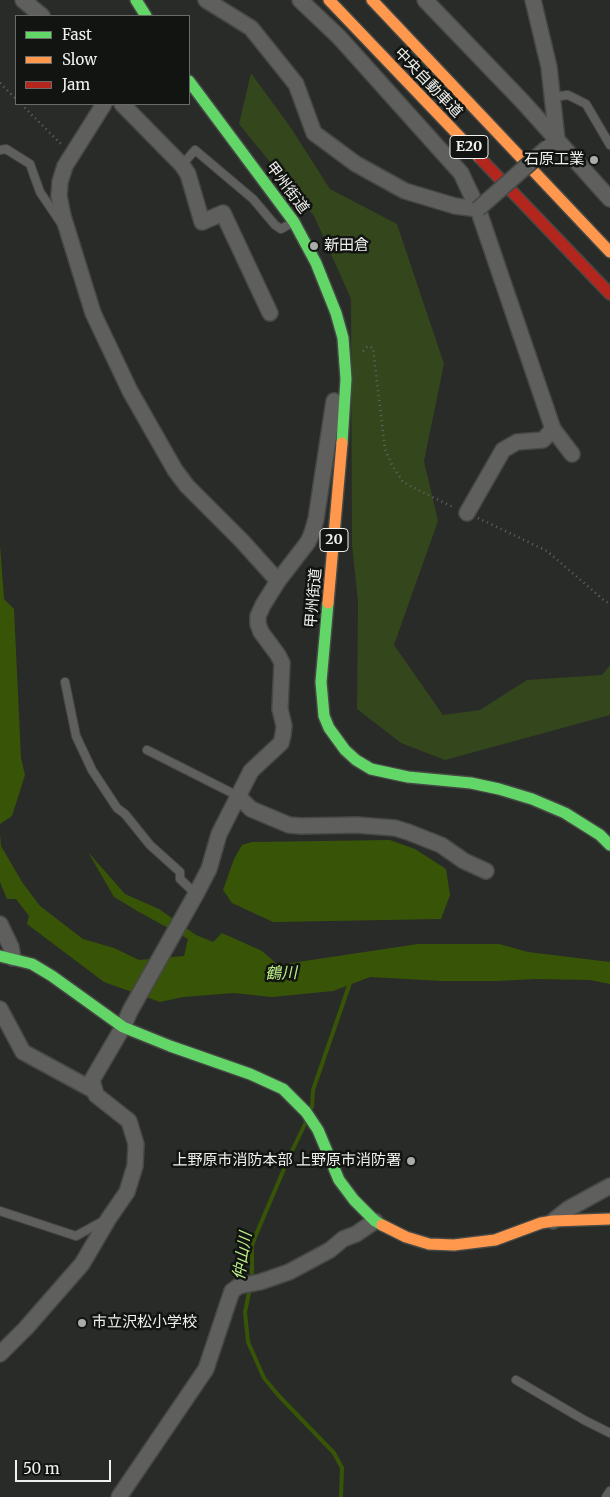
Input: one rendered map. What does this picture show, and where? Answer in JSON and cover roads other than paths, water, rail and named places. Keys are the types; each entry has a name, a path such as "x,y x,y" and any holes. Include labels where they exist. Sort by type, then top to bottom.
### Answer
{"main road":[{"path":"136,0 145,15"},
{"name":"中央自動車道","path":"329,0 610,294"},
{"name":"中央自動車道","path":"372,0 610,252"},
{"name":"甲州街道","path":"190,81 254,171 294,222 316,263 336,313 343,338 346,379 344,425 321,682 324,716 329,728 345,750 356,760 371,769 408,777 481,785 532,799 564,813 600,835 610,845"},
{"path":"7,957 32,964 52,976 123,1027 270,1082 283,1089 306,1112 318,1130 339,1180 354,1200 375,1221 406,1237 429,1244 454,1245 495,1240 540,1223 610,1219"}],"street":[{"path":"23,0 41,15"},
{"path":"206,0 251,28 296,84 314,133 356,164 405,191 456,206 478,208 552,143 552,97 549,67 533,0"},
{"path":"300,0 339,37 461,173 478,208 553,429 572,454"},
{"path":"425,0 552,143 610,199"},
{"path":"103,105 65,166 60,182 59,196 63,216 93,313 130,391 175,470 187,486 278,580"},
{"path":"123,105 182,165 188,174 202,222 222,213 270,314"},
{"path":"0,1354 26,1328 82,1264 127,1192 135,1166 136,1144 129,1121 96,1095 92,1080 209,869 219,834 251,771 281,743 284,726 280,709 282,663 261,632 258,616 262,605 278,580 308,542 312,533 316,519 334,398 346,379"},
{"path":"467,513 504,450 517,442 543,440 553,429"},
{"path":"238,796 251,809 289,825 357,825 395,828 441,845 464,861 486,871"},
{"path":"0,924 11,947 7,957"},
{"path":"0,1009 23,1052 94,1091"},
{"path":"553,1221 568,1209 610,1186"},
{"path":"119,1497 206,1369 232,1291 239,1286 260,1282 289,1272 330,1250 343,1239 356,1234 375,1221"}],"lane":[{"path":"552,97 568,95 586,104 610,145"},
{"path":"0,150 6,149 30,164 40,192 71,239"},
{"path":"182,165 195,150 253,199 275,225 281,228 294,222"},
{"path":"65,682 76,736 92,770 117,808 125,814 150,845 180,872 180,879 196,894"},
{"path":"147,750 238,796"},
{"path":"0,1211 76,1236 109,1218"},
{"path":"516,1380 584,1420 610,1432"},
{"path":"606,1497 610,1490"}],"water":[{"path":"0,545 4,599 14,609 21,758 25,775 12,816 0,824"},
{"name":"鶴川","path":"0,833 1,846 22,882 40,906 83,939 114,948 139,960 184,956 188,939 114,897 88,852 125,894 159,909 196,935 213,942 222,933 262,951 278,965 418,944 499,944 528,952 610,962 610,984 590,980 443,981 370,977 333,991 272,997 234,993 183,997 160,1002 104,982 27,924 29,916 16,899 7,899 0,882"},
{"path":"390,840 415,849 446,869 450,895 441,919 273,922 232,903 223,890 234,859 242,845 252,842"}],"waterway":[{"name":"仲山川","path":"312,1107 313,1090 351,980"},
{"name":"仲山川","path":"252,1279 252,1246 255,1237 306,1122"},
{"name":"仲山川","path":"250,1288 245,1312 248,1342 264,1378 334,1453 342,1468 341,1497"}],"place":[{"name":"石原工業","path":"594,160"},
{"name":"新田倉","path":"314,246"},
{"name":"上野原市消防本部 上野原市消防署","path":"411,1161"},
{"name":"市立沢松小学校","path":"82,1323"}]}
